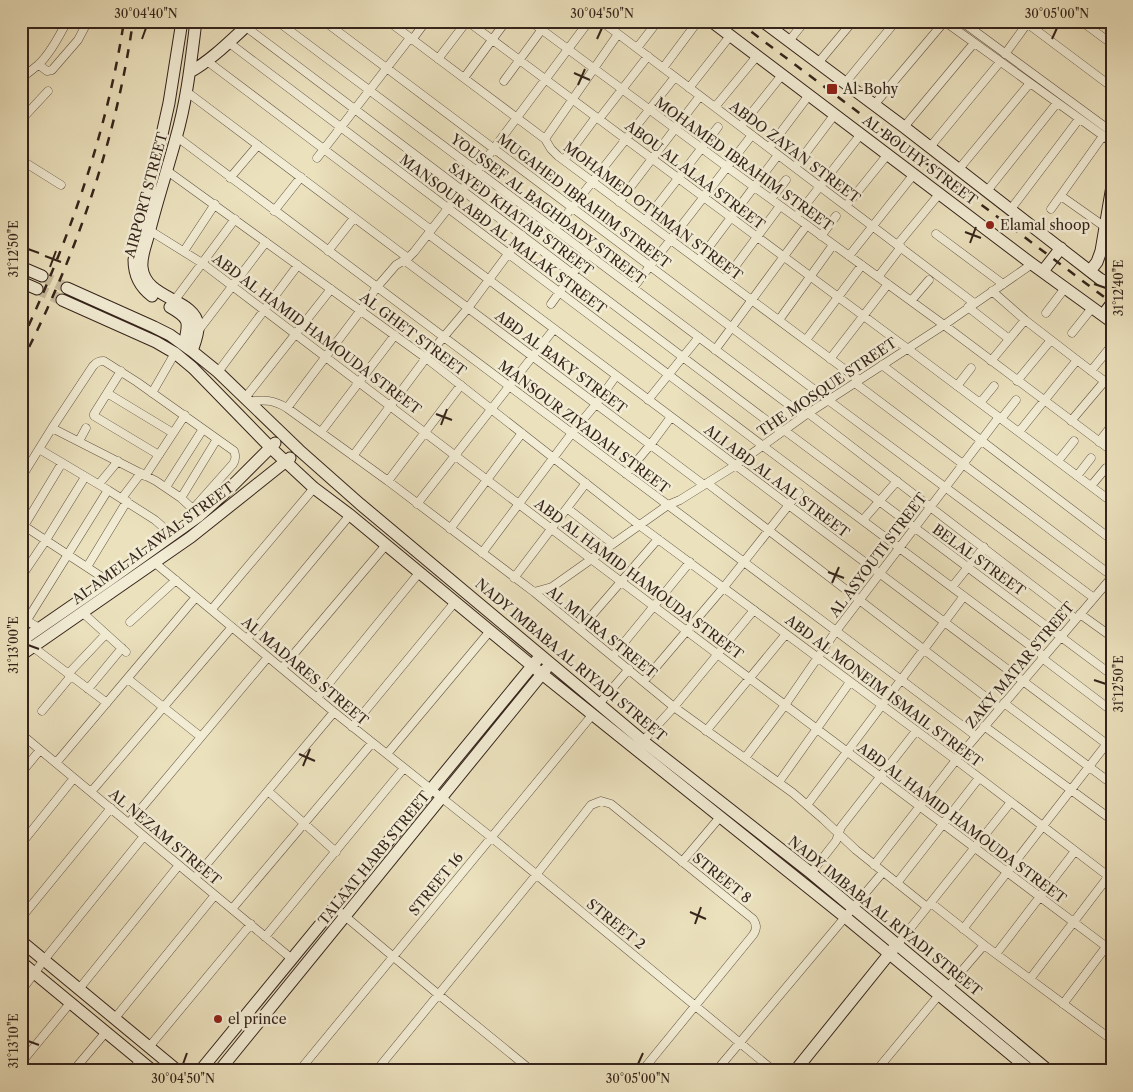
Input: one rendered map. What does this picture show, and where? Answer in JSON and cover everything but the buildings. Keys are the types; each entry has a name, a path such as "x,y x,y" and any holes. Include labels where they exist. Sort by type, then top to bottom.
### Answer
{"street":[{"path":"21,78 39,65 67,21"},
{"path":"39,65 44,70 52,70 78,40 88,21"},
{"name":"AIRPORT STREET","path":"182,21 169,103 134,267 138,280 145,290 180,312 186,320 188,348"},
{"name":"AIRPORT STREET","path":"196,21 187,92 177,137 166,170 142,260 143,273 146,279 154,288 192,311 197,320 198,331"},
{"name":"YOUSSEF AL BAGHDADY STREET","path":"277,21 698,338 897,481 1078,616 1112,638"},
{"name":"MUGAHED IBRAHIM STREET","path":"324,21 1094,598"},
{"name":"MOHAMED OTHMAN STREET","path":"388,21 545,139 551,149 592,182 806,340 963,464 1112,577"},
{"path":"317,158 386,68 426,21"},
{"path":"438,59 467,21"},
{"name":"ABOU AL ALAA STREET","path":"467,21 1112,502"},
{"path":"464,78 506,21"},
{"name":"MOHAMED IBRAHIM STREET","path":"530,21 771,200 944,325 1112,451"},
{"path":"504,80 548,21"},
{"path":"287,408 362,310 377,287 396,266 414,252 430,232 589,21"},
{"name":"ABDO ZAYAN STREET","path":"601,21 900,246 1010,339"},
{"path":"610,28 616,21"},
{"path":"663,68 698,21"},
{"name":"AL BOUHY STREET","path":"711,21 1032,264 1108,319"},
{"name":"AL BOUHY STREET","path":"762,21 904,126 1090,271 1112,284"},
{"path":"789,41 805,21"},
{"path":"818,63 854,21"},
{"path":"846,83 896,21"},
{"path":"874,104 944,21 1112,142"},
{"path":"961,21 1112,132"},
{"path":"1081,21 1112,44"},
{"path":"1006,54 1027,22 1112,87"},
{"path":"190,72 208,61 249,24"},
{"name":"SAYED KHATAB STREET","path":"249,24 355,109 783,431"},
{"path":"637,48 654,26"},
{"path":"545,139 618,34"},
{"path":"689,88 730,36"},
{"name":"MANSOUR ABD AL MALAK STREET","path":"228,42 964,596 1112,711"},
{"path":"904,126 974,43"},
{"path":"178,47 193,48"},
{"path":"564,160 648,56"},
{"path":"715,107 757,56"},
{"name":"ALI ABD AL AAL STREET","path":"208,61 324,149 489,280 1109,746"},
{"path":"930,147 1000,62"},
{"path":"741,126 782,74"},
{"path":"555,229 675,77"},
{"path":"959,169 1030,83"},
{"path":"21,120 48,90"},
{"name":"ABD AL BAKY STREET","path":"187,92 301,177 468,308 706,484 924,650 1112,784"},
{"path":"769,148 809,95"},
{"path":"619,202 700,96"},
{"path":"988,191 1057,103"},
{"path":"795,167 835,114"},
{"path":"1011,209 1079,118"},
{"path":"645,221 718,127"},
{"path":"796,217 861,134"},
{"path":"634,288 752,135"},
{"path":"1051,209 1103,136"},
{"name":"MANSOUR ZIYADAH STREET","path":"177,137 976,736"},
{"path":"230,178 258,144"},
{"path":"846,206 888,154"},
{"path":"699,260 778,155"},
{"path":"21,160 60,185"},
{"name":"AL GHET STREET","path":"166,170 426,358 639,525"},
{"path":"848,256 914,174"},
{"path":"274,211 301,177"},
{"path":"771,200 786,180"},
{"path":"1090,271 1100,256 1112,186"},
{"path":"878,277 940,193"},
{"path":"1061,196 1105,227"},
{"path":"184,251 214,204"},
{"path":"725,280 780,206"},
{"path":"822,236 836,216"},
{"path":"328,251 354,218"},
{"path":"174,301 234,219"},
{"path":"715,350 807,225"},
{"name":"ABD AL HAMID HAMOUDA STREET","path":"149,230 202,262 487,480 1109,949"},
{"path":"936,234 1003,284"},
{"path":"353,456 426,358 468,308 522,235"},
{"path":"188,348 198,331 266,242"},
{"path":"779,320 833,245"},
{"path":"1043,271 1060,248"},
{"path":"551,304 588,254"},
{"name":"THE MOSQUE STREET","path":"534,592 552,587 668,505 680,500 736,465 828,400 944,325 1032,264"},
{"path":"218,372 298,265"},
{"path":"806,340 862,265"},
{"path":"21,267 42,276"},
{"path":"911,301 929,280"},
{"path":"21,282 37,289"},
{"path":"830,359 888,284"},
{"name":"NADY IMBABA AL RIYADI STREET","path":"67,288 170,334 218,372 299,450 360,504 643,741 811,873 848,913"},
{"path":"1046,313 1065,288"},
{"path":"246,400 331,289"},
{"path":"992,291 1025,320 1112,387"},
{"name":"NADY IMBABA AL RIYADI STREET","path":"62,300 137,332 175,353 210,384 270,448 314,488 350,515 542,674 720,816 848,913 943,991 1049,1071"},
{"path":"1108,319 1112,303"},
{"path":"1072,333 1092,308"},
{"path":"992,361 1025,320"},
{"path":"418,504 554,329"},
{"path":"321,432 395,335"},
{"path":"648,400 698,338"},
{"path":"1017,380 1051,340"},
{"path":"1091,371 1112,345"},
{"path":"152,392 175,353"},
{"path":"1019,432 1077,360"},
{"path":"21,478 52,428 93,366 100,361 104,361 121,371 185,415 234,451 235,460 196,512 166,487 52,428"},
{"path":"882,365 1112,540"},
{"path":"957,386 971,368"},
{"path":"121,371 94,414 95,417 159,455"},
{"path":"482,553 616,376"},
{"path":"1071,421 1104,382"},
{"path":"388,482 461,385"},
{"path":"980,403 994,386"},
{"path":"107,393 173,433"},
{"name":"AL MNIRA STREET","path":"246,400 268,400 278,403 321,432 534,592 674,707 779,782 897,883 963,929 1112,1040"},
{"name":"AL ASYOUTI STREET","path":"745,758 859,600 981,440 1016,400"},
{"path":"87,567 124,500 159,455 185,415"},
{"path":"626,474 671,417"},
{"path":"1098,442 1112,425"},
{"path":"79,441 86,428"},
{"path":"166,487 203,429"},
{"name":"BELAL STREET","path":"783,431 1112,675"},
{"path":"450,529 522,433"},
{"name":"AL AMEL AL AWAL STREET","path":"22,640 172,536 196,512 229,489 283,435"},
{"path":"181,498 217,439"},
{"path":"1058,461 1074,441"},
{"path":"39,449 155,520 172,536"},
{"name":"AL AMEL AL AWAL STREET","path":"21,655 191,537 299,450"},
{"path":"1077,476 1091,458"},
{"path":"99,484 118,461"},
{"path":"62,463 22,527 46,540 108,581"},
{"path":"1091,486 1106,468"},
{"path":"21,577 85,476"},
{"path":"863,520 897,481"},
{"path":"514,578 586,483"},
{"path":"212,609 314,488"},
{"path":"39,628 24,618 68,554 108,490"},
{"path":"644,681 724,587 798,492"},
{"path":"567,508 613,544"},
{"path":"247,640 350,515"},
{"name":"ABD AL MONEIM ISMAIL STREET","path":"639,525 956,760 1110,878"},
{"path":"580,629 658,539"},
{"path":"282,668 386,545"},
{"path":"952,587 984,547"},
{"path":"613,656 690,562"},
{"name":"AL MADARES STREET","path":"154,563 212,609 334,712 442,798"},
{"path":"317,698 419,572"},
{"name":"ZAKY MATAR STREET","path":"874,865 984,726 1094,598 1109,586 1112,577"},
{"path":"130,622 176,580"},
{"path":"807,805 964,596"},
{"path":"56,764 196,597"},
{"path":"352,726 455,602"},
{"path":"643,741 674,707 754,610"},
{"path":"83,613 124,650 88,689"},
{"path":"92,792 232,627"},
{"path":"387,754 490,631"},
{"path":"42,712 70,675 106,634"},
{"path":"706,731 786,634"},
{"path":"22,640 107,703"},
{"name":"TALAAT HARB STREET","path":"200,1071 541,655"},
{"path":"129,823 268,657"},
{"name":"TALAAT HARB STREET","path":"219,1071 551,663"},
{"path":"599,704 629,669"},
{"path":"128,679 200,737"},
{"path":"779,782 850,682"},
{"path":"196,878 334,712"},
{"name":"STREET 16","path":"299,1071 592,714"},
{"path":"984,726 1112,820"},
{"path":"811,873 836,841 841,827 916,731"},
{"name":"AL NEZAM STREET","path":"21,734 292,958"},
{"path":"963,929 1089,767 1109,746 1112,737"},
{"path":"232,909 372,743"},
{"path":"21,773 40,750"},
{"path":"265,936 404,768"},
{"path":"21,844 74,778"},
{"path":"897,883 979,778"},
{"path":"268,791 336,852"},
{"name":"STREET 2","path":"442,798 774,1071"},
{"name":"STREET 8","path":"536,874 591,805 601,801 611,804 756,924 756,930 753,935 642,1071"},
{"path":"795,1071 1010,802"},
{"path":"21,918 110,808"},
{"path":"682,862 720,816"},
{"path":"21,991 144,836"},
{"path":"996,954 1075,851"},
{"path":"79,988 180,865"},
{"path":"716,1071 883,872"},
{"path":"376,1071 536,874"},
{"path":"1030,979 1110,878"},
{"path":"115,1018 215,895"},
{"path":"334,907 532,1071"},
{"path":"149,1047 250,924"},
{"path":"1062,1004 1109,949 1112,939"},
{"path":"21,941 178,1071"},
{"path":"876,1071 984,945"},
{"path":"21,962 153,1071"},
{"name":"NADY IMBABA AL RIYADI STREET","path":"943,991 1032,1071"},
{"path":"21,1062 70,1002"},
{"path":"73,1071 106,1032"},
{"path":"132,1071 140,1060"}],"tunnel":[{"path":"42,276 67,288"},
{"path":"37,289 62,300"}],"railway":[{"path":"21,342 55,265 97,145 117,63 124,21"},
{"path":"21,363 59,281 91,197 105,154 116,110 126,66 133,21"},
{"path":"737,21 1112,303"}],"place":[{"name":"Al-Bohy","path":"832,89"},
{"name":"Elamal shoop","path":"990,225"},
{"name":"el prince","path":"218,1019"}]}
